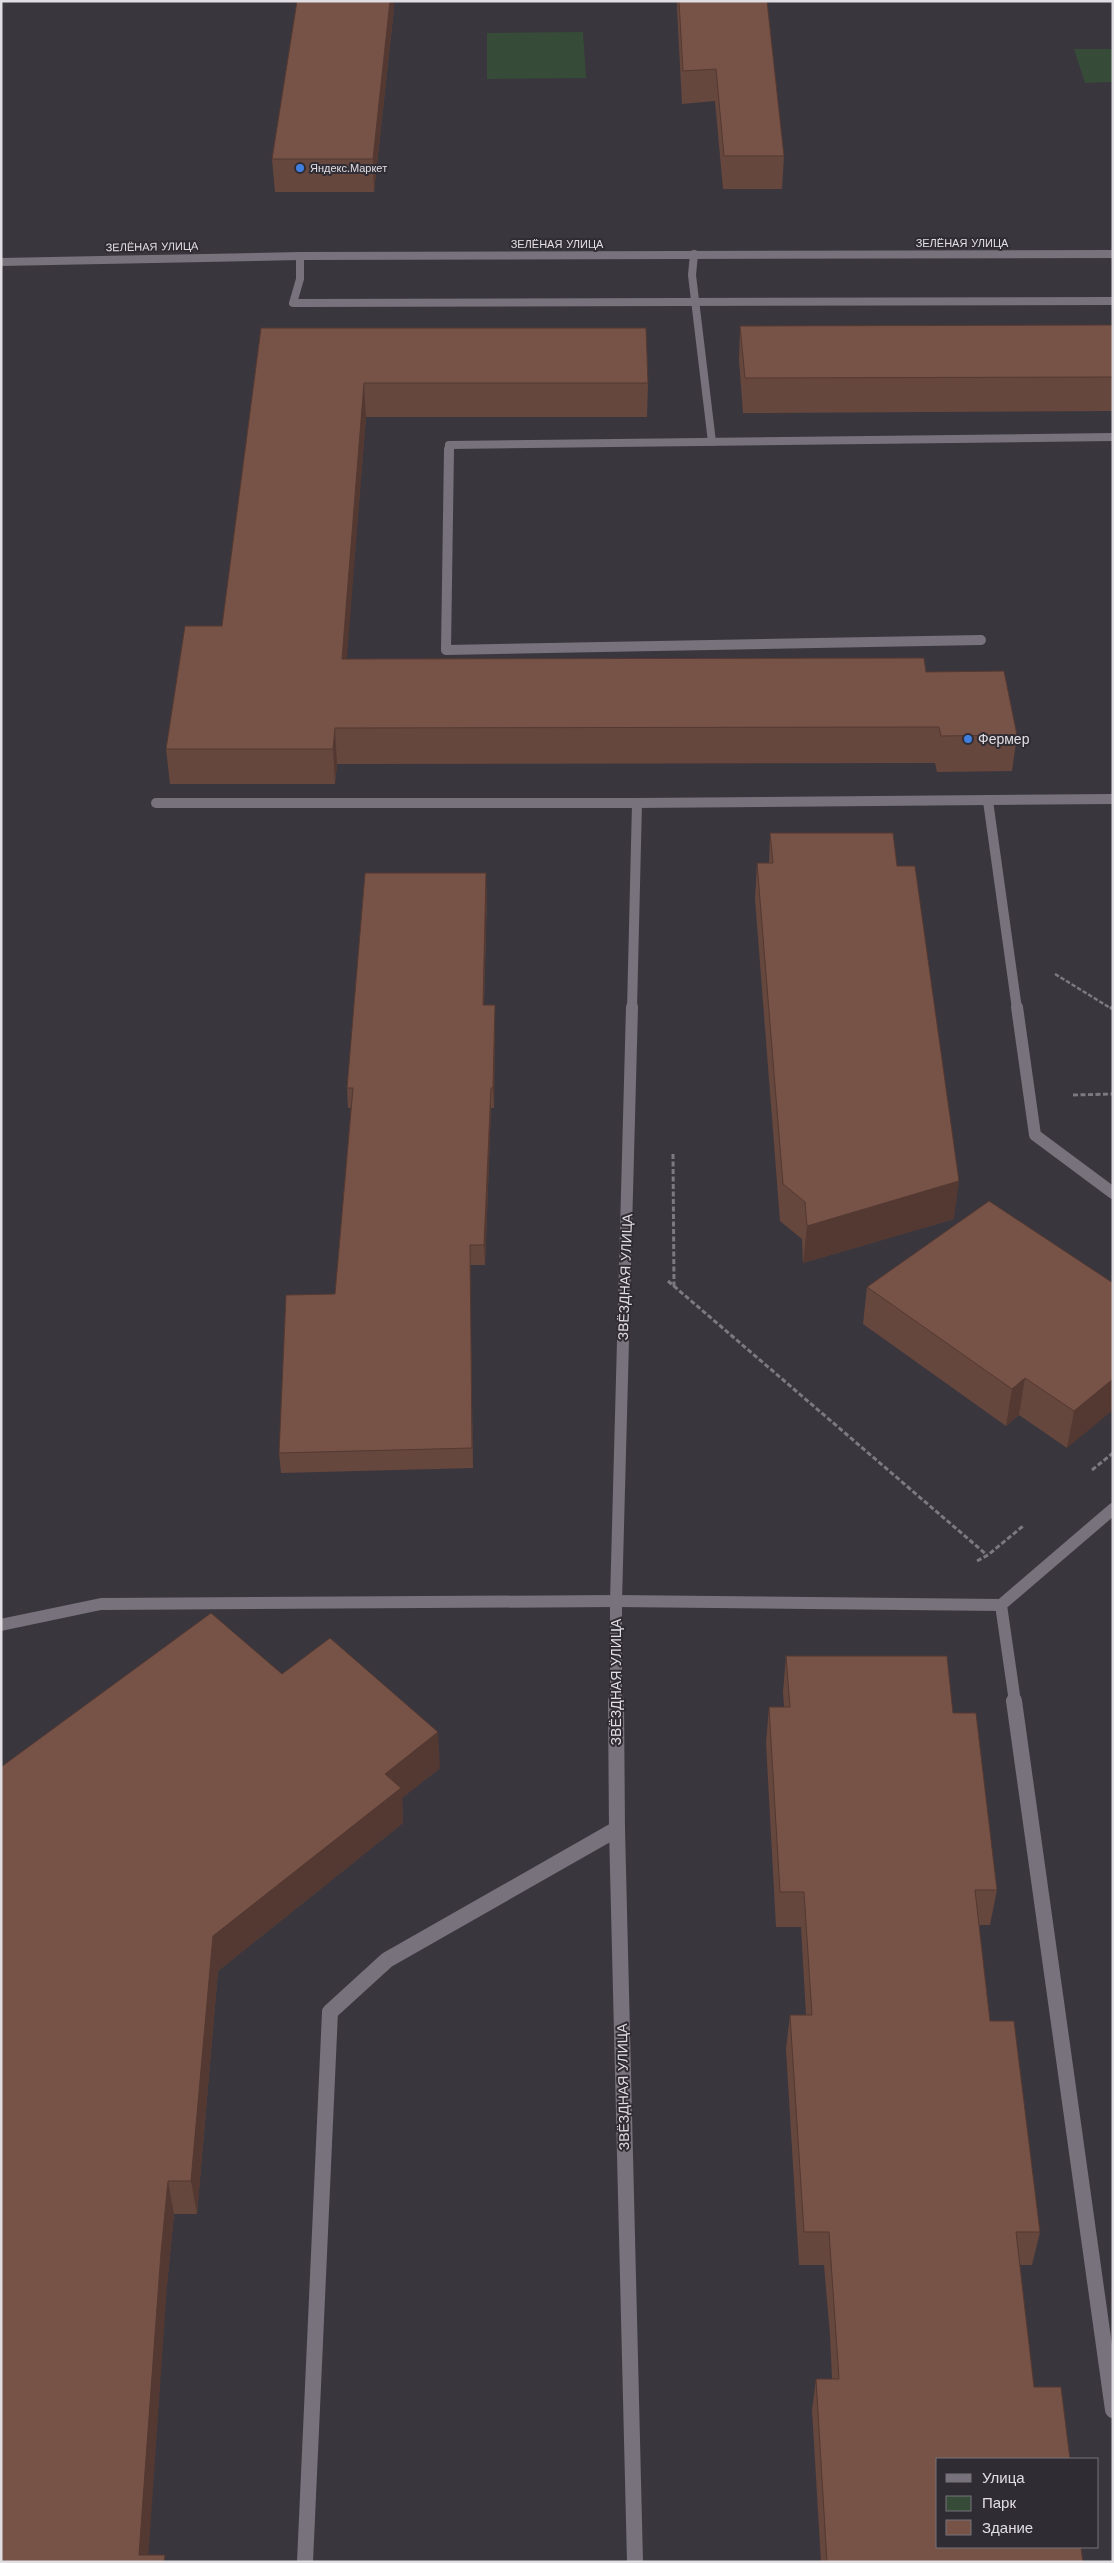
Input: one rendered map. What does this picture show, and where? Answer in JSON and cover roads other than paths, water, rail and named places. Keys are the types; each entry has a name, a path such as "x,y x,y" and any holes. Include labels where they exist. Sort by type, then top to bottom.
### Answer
{"street":[{"path":"694,254 692,274 712,442"},
{"name":"ЗЕЛЁНАЯ УЛИЦА","path":"1,262 300,256 1113,254"},
{"path":"300,256 300,278 294,303 1113,301"},
{"path":"981,640 446,650 449,445 1113,437"},
{"path":"156,804 638,803 1113,799"},
{"path":"988,801 1035,1135 1113,1193"},
{"name":"ЗВЁЗДНАЯ УЛИЦА","path":"635,2562 617,1829 616,1601 638,803"},
{"path":"1,1625 101,1604 616,1601 1001,1605 1113,1509"},
{"path":"1001,1605 1113,2410"},
{"path":"305,2562 330,2012 387,1960 617,1829"}],"place":[{"name":"Яндекс.Маркет","path":"300,168"},
{"name":"Фермер","path":"968,739"}]}
